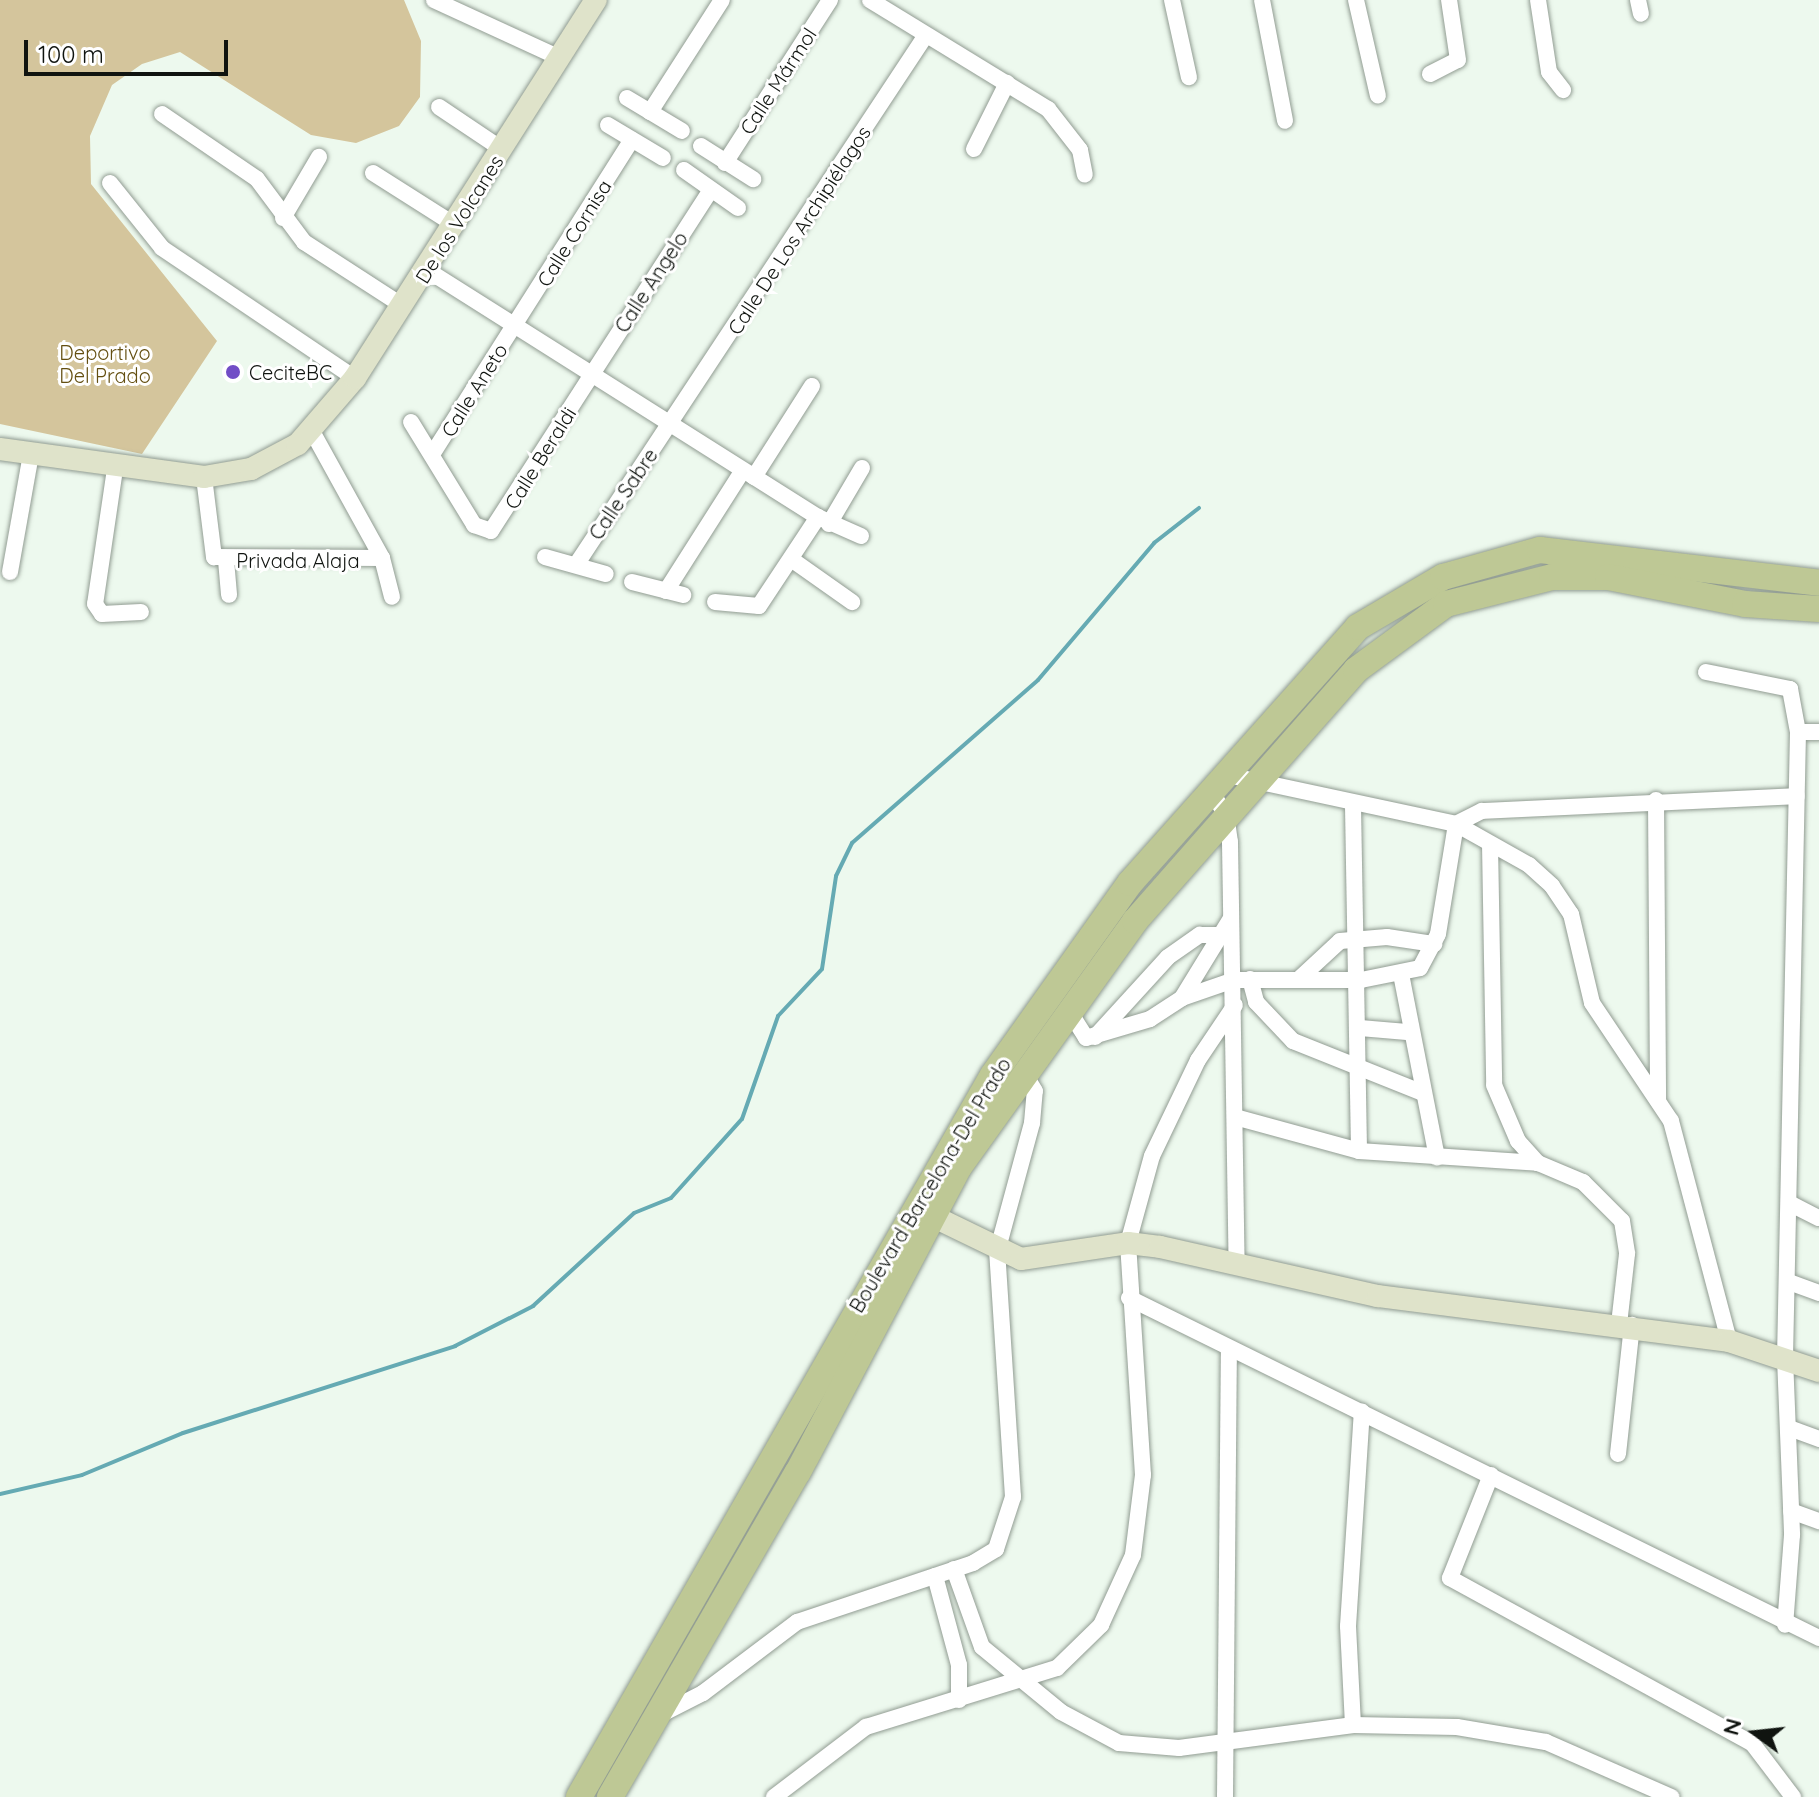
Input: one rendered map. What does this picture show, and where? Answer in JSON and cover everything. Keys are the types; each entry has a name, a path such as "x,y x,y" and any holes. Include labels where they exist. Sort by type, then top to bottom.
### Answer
{"main road":[{"name":"Boulevard Barcelona-Del Prado","path":"579,1797 924,1213 1048,994 1216,781 1358,627 1482,562 1540,550 1589,553 1756,580 1819,583"},
{"name":"Boulevard Barcelona-Del Prado","path":"610,1797 678,1673 798,1472 924,1213 1068,1009 1226,814 1356,670 1446,604 1566,577 1608,577 1745,604 1819,609"},
{"path":"1745,604 1756,580"}],"street":[{"path":"434,0 560,58"},
{"name":"De los Volcanes","path":"313,433 355,378 427,270 596,0"},
{"path":"650,112 722,0"},
{"name":"Calle Mármol","path":"725,163 830,0"},
{"path":"870,0 1007,83 1065,129 1085,175"},
{"path":"1172,0 1189,77"},
{"path":"1262,0 1285,121"},
{"path":"1356,0 1378,96"},
{"path":"1430,74 1458,60 1449,0"},
{"path":"1538,0 1549,72 1563,90"},
{"name":"Calle De Los Archipiélagos","path":"672,425 926,35"},
{"path":"974,149 1007,83"},
{"path":"627,98 682,131"},
{"path":"439,107 503,150"},
{"path":"162,114 243,167 304,242 403,306"},
{"path":"608,125 663,158"},
{"name":"Calle Cornisa","path":"515,326 632,140"},
{"path":"701,146 753,179"},
{"path":"283,218 319,157"},
{"path":"684,170 738,208"},
{"path":"373,173 455,225"},
{"path":"110,183 162,248 355,378"},
{"name":"Calle Angelo","path":"592,375 711,190"},
{"path":"427,270 824,520 861,536"},
{"name":"Calle Aneto","path":"433,453 515,326"},
{"name":"Calle Beraldi","path":"433,453 482,530 496,528 592,375"},
{"path":"632,582 675,593 748,473 812,386"},
{"path":"411,422 433,453"},
{"name":"Calle Sabre","path":"576,565 672,425"},
{"path":"0,449 115,469 204,477 251,469 313,433 382,558 392,597"},
{"path":"10,572 31,454"},
{"path":"715,602 759,606 791,559 862,468"},
{"path":"115,469 95,604 102,614 141,612"},
{"path":"204,477 229,595"},
{"path":"545,557 606,574"},
{"name":"Privada Alaja","path":"220,559 382,558"},
{"path":"791,559 852,602"},
{"path":"1706,672 1790,689 1798,732 1791,1204 1785,1358 1792,1429 1791,1511 1785,1625"},
{"path":"1798,732 1819,732"},
{"path":"1423,1093 1293,1041 1256,1002 1242,980 1231,918 1226,814 1216,781 1254,782 1353,806 1456,824 1529,865 1571,914 1592,1003 1671,1121 1729,1341"},
{"path":"1456,824 1504,807 1797,796"},
{"path":"1656,800 1658,1101"},
{"path":"1353,806 1361,937 1359,1151"},
{"path":"1068,1009 1080,1034 1095,1037 1131,1029 1182,998 1242,980 1361,980 1401,974 1427,962 1434,944 1456,824"},
{"path":"1490,844 1494,1085 1518,1141 1538,1163 1598,1192 1622,1221 1627,1254 1626,1324 1618,1454"},
{"path":"1182,998 1231,918"},
{"path":"1095,1037 1168,957 1200,935 1218,935"},
{"path":"1300,978 1331,945 1361,937 1434,944"},
{"path":"1401,974 1407,1032 1437,1157"},
{"path":"1237,1266 1235,1005 1242,980"},
{"path":"774,1797 866,1727 1057,1668 1101,1625 1133,1555 1143,1475 1129,1298 1128,1243 1152,1156 1198,1060 1235,1005"},
{"path":"1360,1028 1407,1032"},
{"path":"652,1719 703,1693 797,1622 935,1576 996,1549 1013,1497 997,1252 1032,1123 1035,1091 1024,1073"},
{"path":"1235,1117 1359,1151 1538,1163"},
{"path":"1791,1204 1819,1218"},
{"path":"924,1213 997,1252 1038,1260 1128,1243 1481,1313 1626,1324 1729,1341 1819,1371"},
{"path":"1789,1282 1819,1293"},
{"path":"1129,1298 1229,1352 1362,1411 1785,1625 1819,1638"},
{"path":"1225,1797 1229,1352"},
{"path":"1353,1725 1348,1626 1362,1411"},
{"path":"1792,1429 1819,1439"},
{"path":"1491,1475 1450,1578 1752,1743 1793,1797"},
{"path":"1791,1511 1819,1521"},
{"path":"954,1569 982,1647 1026,1679 1061,1712 1119,1743 1179,1748 1353,1725 1519,1736 1671,1797"},
{"path":"935,1576 959,1665 959,1700"},
{"path":"678,1673 703,1693"}],"green space":[{"name":"Deportivo Del Prado","path":"0,0 404,0 421,41 420,97 399,126 356,143 311,135 180,52 142,64 112,85 90,136 91,184 217,341 142,454 0,424"}],"waterway":[{"path":"0,1494 82,1475 183,1433 455,1346 533,1306 634,1213 671,1198 742,1119 778,1016 822,969 836,876 852,843 1038,680 1154,543 1199,508"}],"place":[{"name":"CeciteBC","path":"233,372"}]}
